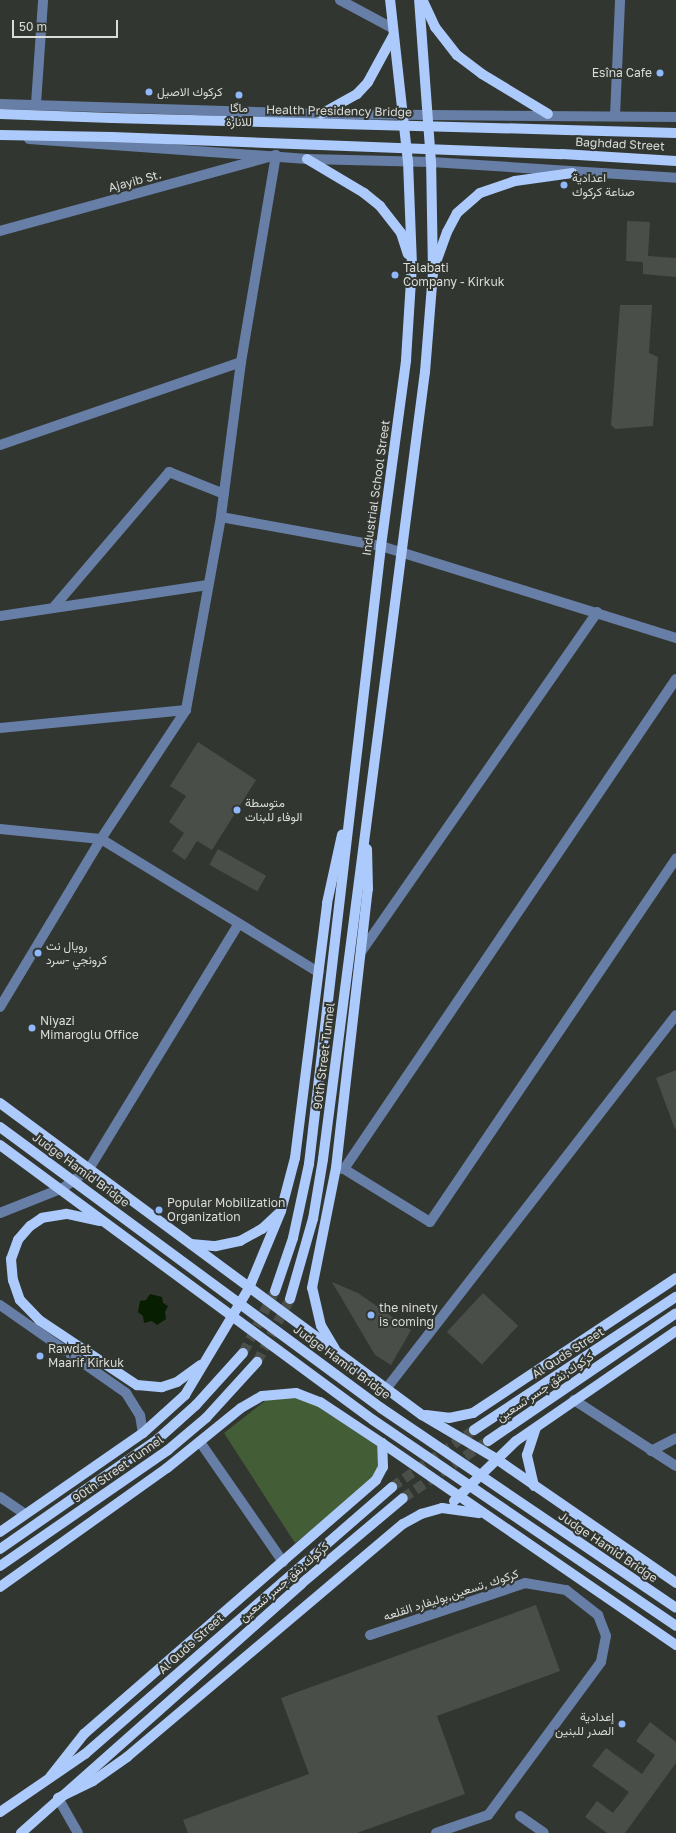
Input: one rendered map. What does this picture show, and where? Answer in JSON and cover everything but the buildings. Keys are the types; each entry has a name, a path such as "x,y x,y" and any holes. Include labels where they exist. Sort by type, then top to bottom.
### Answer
{"main road":[{"name":"Industrial School Street","path":"349,816 381,546 406,360 412,265 408,162 392,32 390,0"},
{"path":"340,1355 321,1326 312,1288 340,1168 368,889 366,812 425,372 433,272 431,162 426,72 419,0"},
{"path":"423,0 434,27 457,55 482,74 548,114"},
{"path":"321,114 357,94 368,82 392,32"},
{"name":"Health Presidency Bridge","path":"0,114 566,130"},
{"name":"Baghdad Street","path":"566,130 676,133"},
{"name":"Baghdad Street","path":"0,135 112,136 562,154 676,161"},
{"path":"307,159 364,193 380,206 401,233 412,265"},
{"path":"433,272 447,232 457,213 480,193 515,181 572,173"},
{"name":"90th Street Tunnel","path":"290,1299 313,1219 323,1159 366,812"},
{"path":"0,1532 143,1433 186,1395 249,1288 281,1211 299,1131 330,880 349,816"},
{"name":"90th Street Tunnel","path":"275,1290 293,1238 309,1164 349,816"},
{"path":"0,1103 422,1415 494,1458 676,1583"},
{"name":"Judge Hamid Bridge","path":"0,1127 382,1408 676,1608"},
{"path":"0,1145 372,1420 676,1626"},
{"path":"190,1244 216,1246 240,1240 262,1229 281,1211"},
{"path":"108,1225 79,1214 42,1218 30,1226 18,1240 12,1259 13,1280 20,1300 40,1320 137,1385 162,1387 194,1372 210,1355"},
{"path":"422,1415 449,1418 473,1412 676,1278"},
{"name":"Al Quds Street","path":"474,1430 676,1297"},
{"name":"كركوك,نفق جسر تسعين","path":"488,1441 676,1313"},
{"path":"21,1833 58,1798 93,1781 127,1757 402,1524 442,1508 459,1496 494,1458 538,1424 676,1331"},
{"name":"90th Street Tunnel","path":"0,1549 158,1439 196,1405 243,1353"},
{"name":"90th Street Tunnel","path":"0,1566 132,1478 168,1450 206,1418 257,1362"},
{"path":"0,1587 200,1442 241,1408 262,1396 281,1392 308,1395 382,1443 676,1645"},
{"path":"534,1486 527,1455 530,1439 538,1424"},
{"path":"48,1780 64,1756 84,1734 376,1480 383,1466 382,1443"},
{"name":"Al Quds Street","path":"0,1812 85,1754 392,1487"},
{"name":"كركوك,نفق جسر تسعين","path":"58,1798 403,1498"},
{"path":"442,1508 485,1514"}],"street":[{"path":"36,104 43,0"},
{"path":"340,0 392,32"},
{"path":"615,116 620,0"},
{"path":"0,104 321,114 548,114 676,117"},
{"path":"0,135 66,144 276,155 307,159 431,162 572,173 676,178"},
{"path":"0,1007 101,839 186,710 221,517 241,362 276,155"},
{"name":"Ajayib St.","path":"0,231 276,155"},
{"path":"0,445 241,362"},
{"path":"53,608 169,472 224,494"},
{"path":"221,517 381,546 597,612 676,638"},
{"path":"0,616 208,585"},
{"path":"361,952 597,612"},
{"path":"676,679 340,1168 430,1222 676,858"},
{"path":"0,728 186,710"},
{"path":"0,829 101,839 318,972"},
{"path":"0,1213 63,1188 89,1169 238,924"},
{"path":"386,1389 676,1015"},
{"path":"0,1305 126,1393 138,1411 143,1433"},
{"path":"574,1400 676,1466"},
{"path":"651,1451 676,1438"},
{"path":"200,1442 283,1562"},
{"path":"0,1497 25,1514"},
{"name":"كركوك ,تسعين,بوليفارد القلعه","path":"370,1635 525,1583 566,1590 598,1615 606,1636 601,1662 488,1815 436,1833"},
{"path":"58,1798 78,1833"},
{"path":"520,1816 544,1833"}],"shaded area":[{"path":"150,1294 162,1297 163,1303 168,1306 165,1312 166,1319 157,1325 152,1321 144,1323 143,1316 138,1312 140,1301 146,1300"},
{"path":"274,1394 320,1402 382,1443 375,1481 295,1543 224,1433"}],"tunnel":[{"path":"243,1353 275,1291"},
{"path":"257,1362 290,1299"},
{"path":"392,1487 474,1430"},
{"path":"403,1498 488,1441"}],"place":[{"name":"Esîna Cafe","path":"660,73"},
{"name":"كركوك الاصيل","path":"149,92"},
{"name":"ماگا للانارة","path":"239,95"},
{"name":"اعدادية صناعة كركوك","path":"564,185"},
{"name":"Talabati Company - Kirkuk","path":"395,275"},
{"name":"متوسطة الوفاء للبنات","path":"237,810"},
{"name":"رويال نت كرونجي -سرد","path":"38,953"},
{"name":"Niyazi Mimaroglu Office","path":"32,1028"},
{"name":"Popular Mobilization Organization","path":"159,1210"},
{"name":"the ninety is coming","path":"371,1315"},
{"name":"Rawdat Maarif Kirkuk","path":"40,1356"},
{"name":"إعدادية الصدر للبنين","path":"622,1724"}]}
